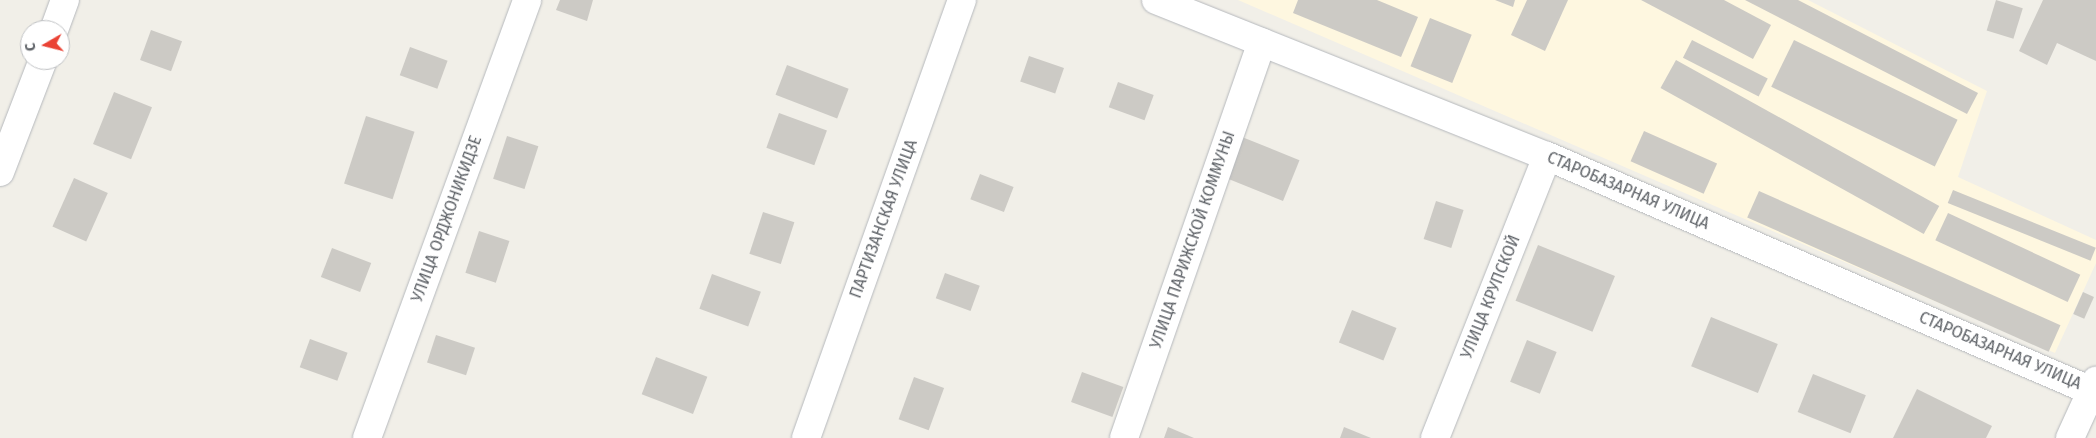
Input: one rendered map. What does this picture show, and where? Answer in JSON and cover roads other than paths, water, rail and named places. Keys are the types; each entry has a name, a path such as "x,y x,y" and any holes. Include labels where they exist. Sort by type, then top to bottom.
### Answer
{"street":[{"path":"58,20 65,0"},
{"name":"УЛИЦА ОРДЖОНИКИДЗЕ","path":"367,438 527,0"},
{"name":"ПАРТИЗАНСКАЯ УЛИЦА","path":"806,438 962,0"},
{"name":"СТАРОБАЗАРНАЯ УЛИЦА","path":"1156,0 1548,156 2095,388"},
{"name":"УЛИЦА ПАРИЖСКОЙ КОММУНЫ","path":"1124,438 1262,42"},
{"path":"0,172 39,70"},
{"name":"УЛИЦА КРУПСКОЙ","path":"1435,438 1548,156"},
{"path":"2070,438 2095,388"}]}
